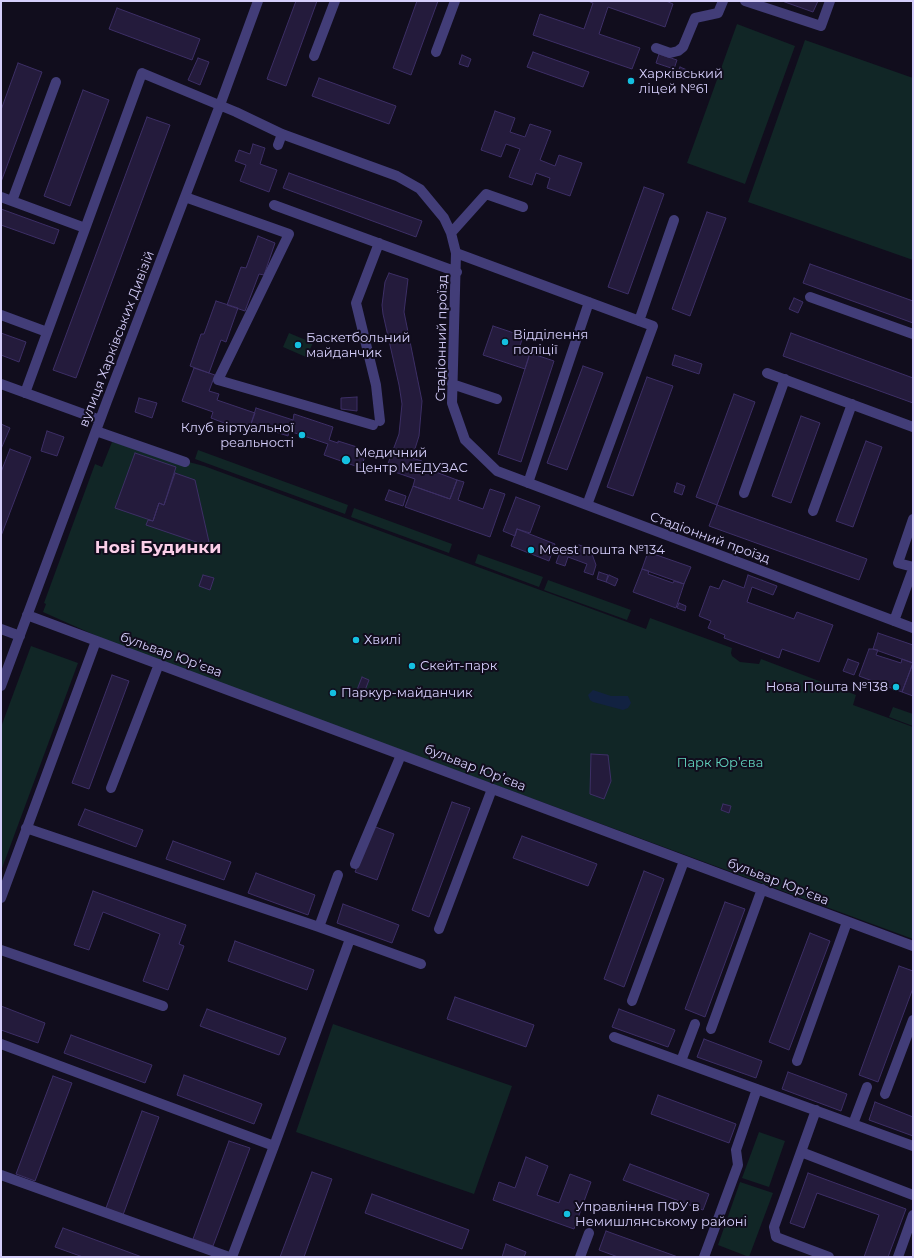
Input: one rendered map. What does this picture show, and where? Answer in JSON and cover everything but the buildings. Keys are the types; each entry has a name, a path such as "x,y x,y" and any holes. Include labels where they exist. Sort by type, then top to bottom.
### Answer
{"street":[{"name":"вулиця Харківських Дивізій","path":"1,686 258,1"},
{"path":"314,56 335,1"},
{"path":"436,52 455,1"},
{"path":"656,48 670,53 678,51 683,47 695,18 718,13 723,1"},
{"path":"745,1 821,26 830,1"},
{"name":"Стадіонний проїзд","path":"85,228 142,73 220,105 282,134 403,179 420,190 444,218 451,232 456,253 457,272 452,403 464,440 497,472 913,628"},
{"path":"12,201 56,82"},
{"path":"278,145 282,134"},
{"path":"451,232 486,194 523,207"},
{"path":"1,197 85,228 25,392"},
{"path":"185,197 289,234 218,380 377,423 376,385 356,303 379,243"},
{"path":"274,205 457,272"},
{"path":"639,321 674,220"},
{"path":"456,253 653,326 587,505"},
{"path":"810,297 913,334"},
{"path":"528,483 589,302"},
{"path":"1,315 47,332"},
{"path":"767,373 913,427"},
{"path":"744,493 785,379"},
{"path":"1,384 100,420"},
{"path":"452,384 497,399"},
{"path":"813,511 852,404"},
{"path":"96,431 185,462"},
{"path":"894,621 913,568 898,563 913,519"},
{"name":"бульвар Юрʼєва","path":"27,615 913,946"},
{"path":"1,629 20,636"},
{"path":"1,898 96,641"},
{"path":"111,788 159,664"},
{"path":"355,864 401,755"},
{"path":"439,929 492,789"},
{"path":"26,828 319,927 421,964"},
{"path":"632,1000 684,861"},
{"path":"319,927 338,875"},
{"path":"711,1029 762,890"},
{"path":"797,1061 847,922"},
{"path":"232,1257 350,939"},
{"path":"1,950 163,1006"},
{"path":"885,1094 913,1020"},
{"path":"681,1061 695,1024"},
{"path":"614,1037 913,1146"},
{"path":"1,1044 274,1146"},
{"path":"853,1124 867,1087"},
{"path":"704,1257 738,1165 736,1150 757,1089"},
{"path":"816,1110 774,1226 776,1237 829,1257"},
{"path":"800,1152 913,1195"},
{"path":"1,1175 229,1257"},
{"path":"898,1257 909,1238 913,1215"},
{"path":"580,1257 588,1233"}],"green space":[{"path":"737,24 795,46 745,184 687,163"},
{"path":"805,40 913,78 913,260 748,202"},
{"name":"Баскетбольний майданчик","path":"289,333 313,343 306,357 283,347"},
{"name":"Парк Юр’єва","path":"112,442 204,466 646,629 650,618 732,648 732,656 740,662 759,664 761,659 856,695 853,705 913,727 913,939 119,646 43,612 46,604 44,603 95,464 102,467"},
{"path":"198,450 348,505 345,514 195,459"},
{"path":"354,508 452,544 449,553 351,517"},
{"path":"478,554 543,577 539,587 475,563"},
{"path":"548,580 631,610 627,620 544,590"},
{"path":"31,646 78,663 1,871 1,727"},
{"path":"893,707 913,714 913,726 889,717"},
{"path":"333,1024 512,1086 474,1194 296,1132"},
{"path":"759,1132 785,1141 769,1187 742,1178"},
{"path":"740,1182 773,1193 749,1257 718,1245"}],"water":[{"path":"593,690 611,696 628,696 631,703 628,708 623,710 593,702 590,700 588,695"}],"place":[{"name":"Харківський ліцей №61","path":"631,81"},
{"name":"Відділення поліції","path":"505,342"},
{"name":"Баскетбольний майданчик","path":"298,345"},
{"name":"Клуб віртуальної реальності","path":"302,435"},
{"name":"Медичний Центр МЕДУЗАС","path":"346,460"},
{"name":"Meest пошта №134","path":"531,550"},
{"name":"Хвилі","path":"356,640"},
{"name":"Скейт-парк","path":"412,666"},
{"name":"Нова Пошта №138","path":"896,687"},
{"name":"Паркур-майданчик","path":"333,693"},
{"name":"Управління ПФУ в Немишлянському районі","path":"567,1214"}],"district":[{"name":"Нові Будинки","path":"158,548"}]}
